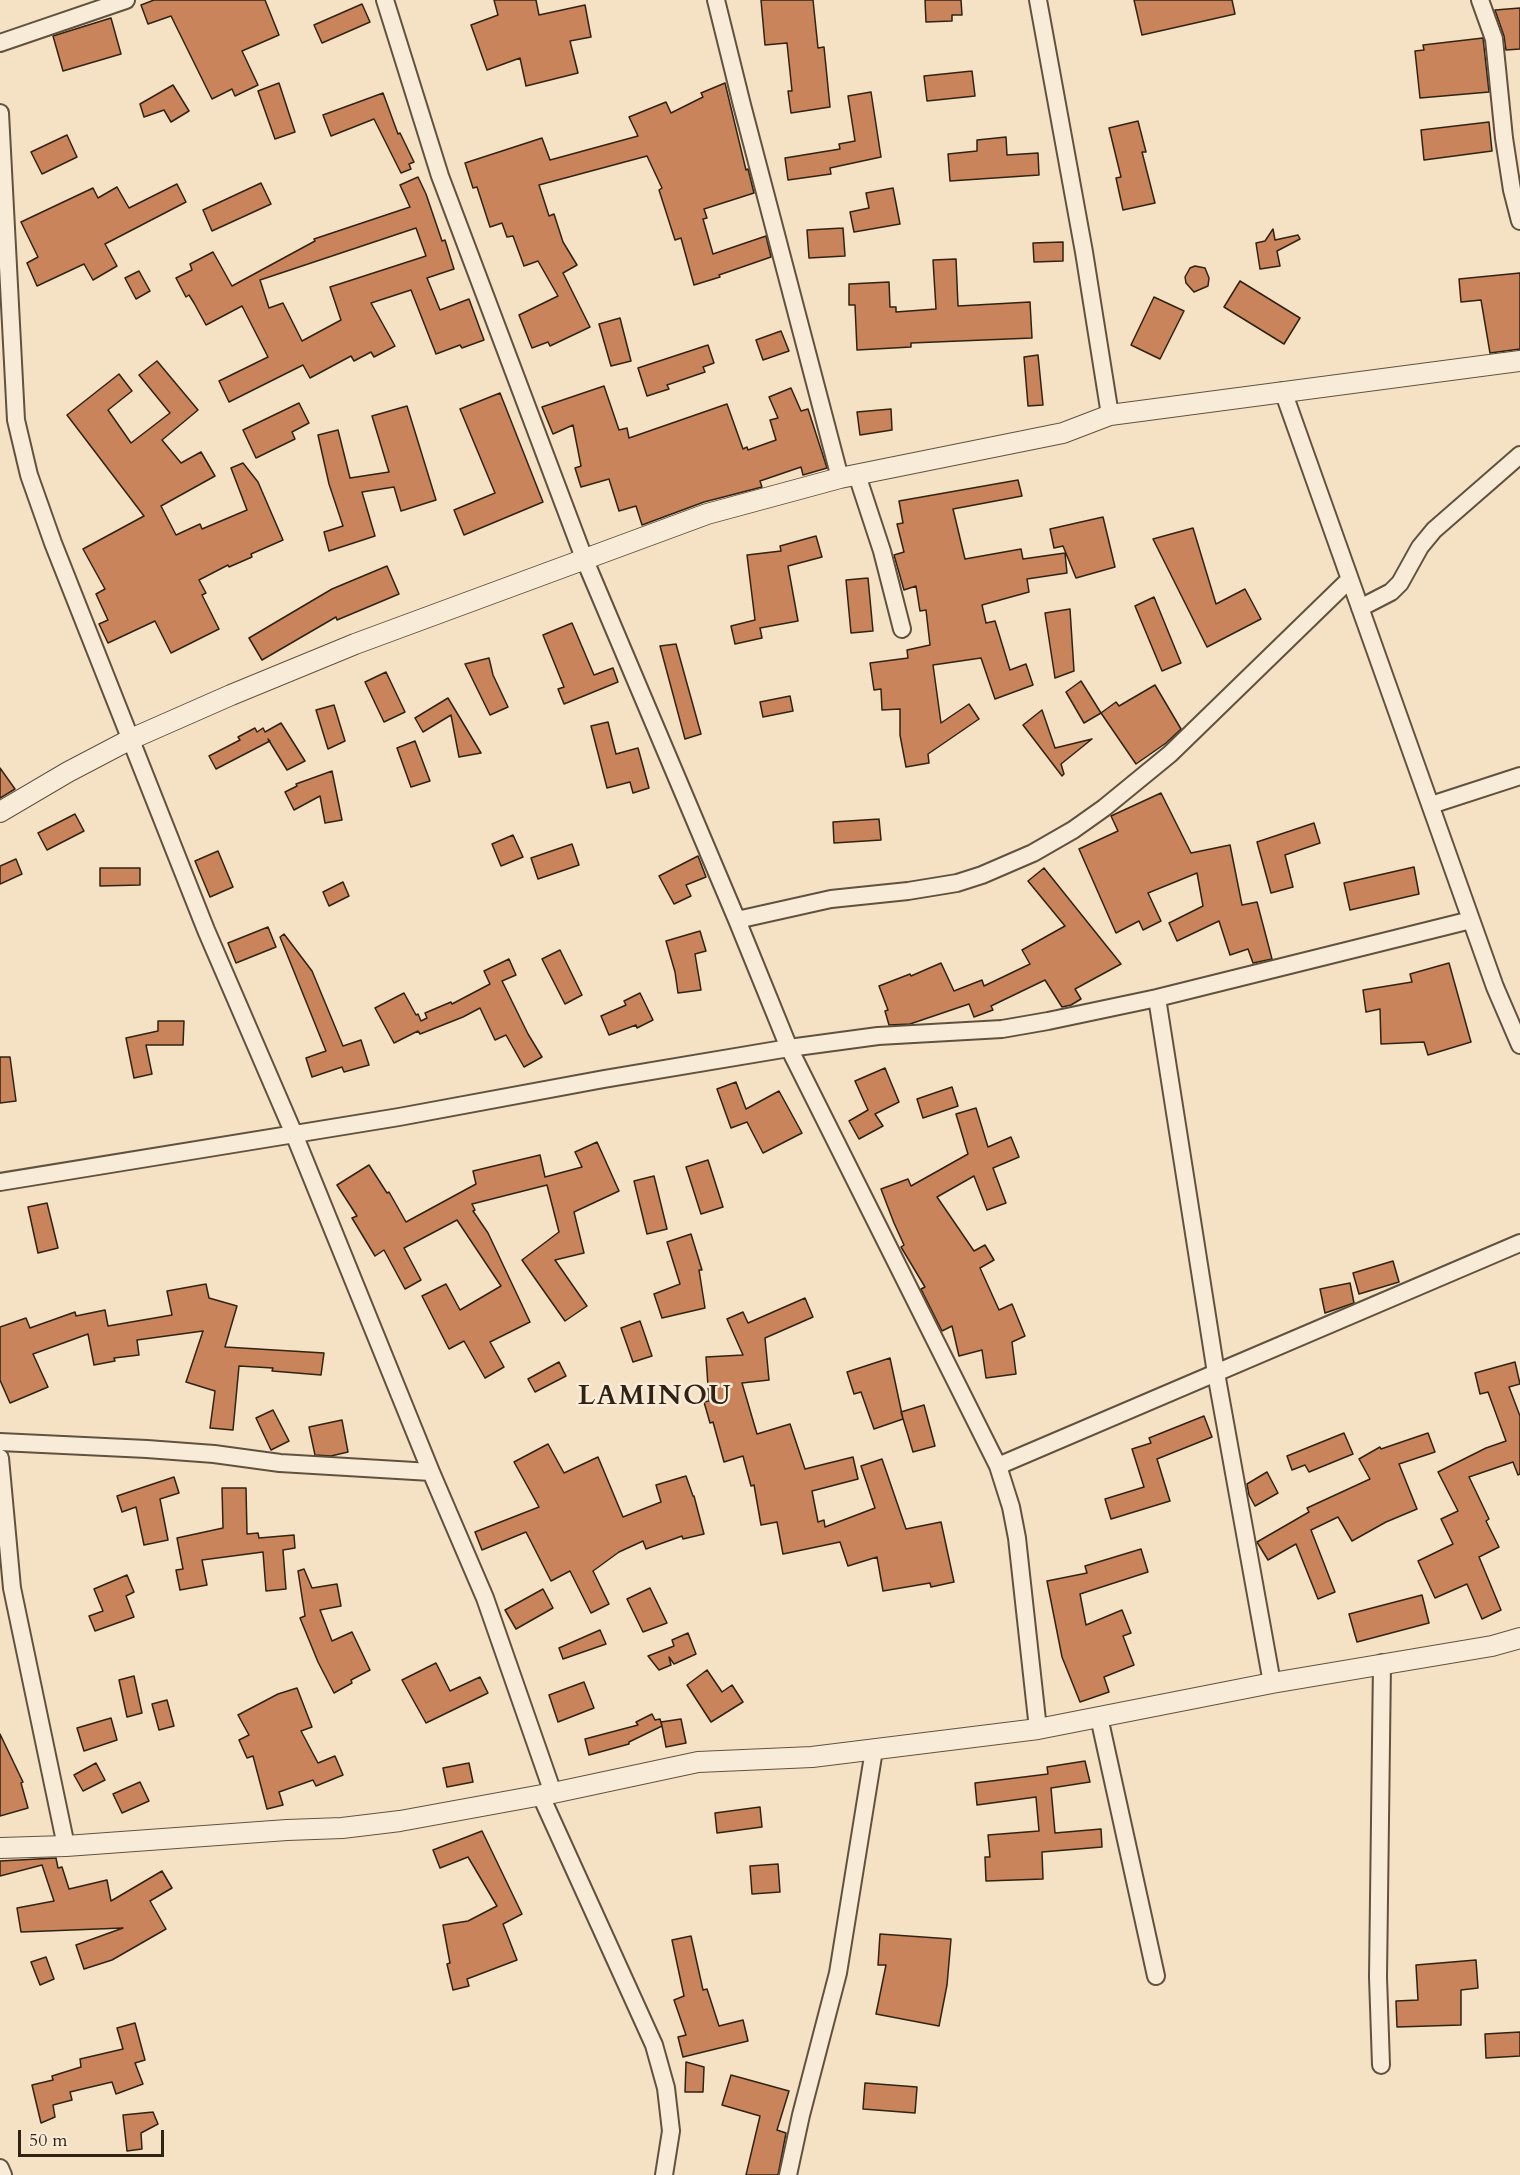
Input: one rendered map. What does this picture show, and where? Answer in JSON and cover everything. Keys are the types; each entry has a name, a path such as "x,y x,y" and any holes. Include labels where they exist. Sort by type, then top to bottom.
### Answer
{"street":[{"path":"0,43 126,0"},
{"path":"385,0 440,176 584,558 789,1048 998,1466 1011,1507 1017,1538 1038,1729"},
{"path":"716,0 742,105 849,477 882,551 902,629"},
{"path":"1038,0 1084,252 1110,415"},
{"path":"1480,0 1494,39 1504,138 1512,190 1520,220"},
{"path":"0,113 15,408 28,475 206,930 294,1134 431,1472 485,1598 547,1794 654,2045 666,2088 671,2131 663,2175"},
{"path":"0,812 68,772 131,740 231,695 355,644 707,514 849,477 1063,433 1110,415 1520,361"},
{"path":"1283,391 1348,580 1495,987 1520,1045"},
{"path":"1360,608 1391,592 1400,583 1420,547 1434,530 1520,455"},
{"path":"737,920 831,899 957,883 1033,853 1080,825 1170,754 1348,580"},
{"path":"1431,805 1520,776"},
{"path":"0,1182 294,1134 789,1048 878,1036 1002,1029 1157,998 1472,920"},
{"path":"1157,998 1216,1373 1272,1683"},
{"path":"998,1466 1520,1243"},
{"path":"0,1442 158,1450 214,1454 280,1463 431,1472"},
{"path":"0,1458 12,1588 66,1846"},
{"path":"0,1848 66,1846 342,1828 400,1821 547,1794 698,1762 812,1757 1038,1729 1272,1683 1492,1646 1520,1638"},
{"path":"1381,2065 1378,1965 1382,1663"},
{"path":"1099,1717 1156,1976"},
{"path":"788,2175 838,1973 874,1750"},
{"path":"0,2168 3,2175"}],"building":[{"path":"154,0 265,0 279,35 242,51 258,85 235,96 232,89 212,99 171,16 148,24 141,5"},
{"path":"494,0 536,0 539,15 585,5 591,37 570,41 578,73 526,86 520,58 487,70 471,25 498,15"},
{"path":"761,0 813,0 818,48 824,47 830,107 791,113 788,91 792,91 787,43 765,45"},
{"path":"925,0 961,0 962,15 952,15 952,21 926,22"},
{"path":"1134,0 1232,0 1235,14 1142,35"},
{"path":"362,4 370,22 322,43 314,25"},
{"path":"1520,8 1520,49 1506,50 1495,10"},
{"path":"111,18 121,54 63,71 53,36"},
{"path":"1483,38 1489,92 1420,98 1415,51 1424,50 1423,45"},
{"path":"972,71 975,96 927,101 924,76"},
{"path":"279,83 295,132 275,139 258,91"},
{"path":"725,83 746,170 748,169 754,193 704,209 707,218 703,219 713,254 766,236 771,257 694,285 681,238 675,240 659,190 662,188 647,156 539,185 549,216 554,214 563,242 577,265 563,273 590,327 550,346 548,342 532,348 519,315 558,296 538,261 524,266 513,236 507,237 502,223 490,227 477,187 473,188 465,163 542,138 550,160 638,136 629,117 666,102 671,113 703,97 701,93"},
{"path":"173,85 189,111 171,122 164,110 144,117 140,104"},
{"path":"871,92 881,157 830,168 831,174 788,180 785,158 840,149 839,144 855,141 848,96"},
{"path":"383,93 398,134 400,133 414,162 409,164 411,169 401,173 374,119 331,136 323,115"},
{"path":"1138,121 1146,152 1142,152 1155,203 1123,210 1116,178 1121,177 1109,128"},
{"path":"1489,122 1492,151 1424,160 1421,130"},
{"path":"67,135 77,157 42,174 31,152"},
{"path":"1006,137 1007,155 1038,153 1039,175 950,181 948,154 977,151 977,140"},
{"path":"418,177 442,241 445,240 454,269 427,278 440,310 469,299 484,340 462,348 460,345 436,354 411,290 371,303 395,346 374,357 371,352 354,361 351,356 310,378 303,365 229,402 219,381 268,357 242,306 206,325 189,295 186,297 176,278 192,270 190,264 213,252 232,286 315,241 314,239 410,207 400,185","holes":["416,228 426,256 330,287 341,320 302,341 283,303 269,308 260,280"]},
{"path":"261,183 271,204 212,231 203,210"},
{"path":"177,184 186,202 105,244 117,266 93,280 84,264 37,286 27,263 38,257 21,222 93,188 98,198 117,187 129,208"},
{"path":"893,188 900,224 854,232 850,212 869,208 866,193"},
{"path":"843,228 845,256 809,258 807,230"},
{"path":"1273,229 1275,240 1298,235 1300,239 1277,251 1280,266 1260,269 1256,243 1265,241"},
{"path":"1063,242 1063,261 1034,262 1033,243"},
{"path":"956,259 958,306 1030,302 1032,338 911,343 911,347 857,350 855,305 849,305 849,284 889,282 890,307 896,307 896,312 936,309 933,260"},
{"path":"1195,266 1205,268 1209,278 1208,286 1194,292 1186,283 1185,277 1190,268"},
{"path":"139,271 150,291 136,299 125,278"},
{"path":"1520,273 1520,349 1490,353 1481,300 1461,302 1459,279"},
{"path":"1240,281 1300,318 1284,344 1224,307"},
{"path":"1154,297 1184,311 1160,359 1131,345"},
{"path":"620,318 631,361 611,366 599,324"},
{"path":"781,331 789,351 763,360 756,340"},
{"path":"708,345 714,363 703,367 705,372 667,385 669,389 647,396 638,368"},
{"path":"1038,355 1043,405 1028,406 1024,357"},
{"path":"157,361 198,410 162,440 181,463 201,452 215,476 161,506 176,535 200,524 202,529 247,510 231,468 243,463 258,482 283,540 251,554 252,557 229,567 228,565 199,580 206,593 202,595 219,629 171,653 155,621 108,643 99,624 108,620 96,594 105,589 83,549 144,516 67,415 119,374 132,391 108,410 131,443 170,413 139,375"},
{"path":"604,386 619,430 627,428 629,438 727,404 743,449 747,447 748,450 776,440 770,420 778,418 769,397 791,388 801,411 808,409 827,468 803,475 801,467 760,481 762,487 704,502 642,525 636,506 619,511 609,479 581,487 575,468 581,466 573,425 553,434 542,407"},
{"path":"500,393 543,502 464,535 454,510 495,493 460,409"},
{"path":"299,403 309,423 292,432 295,439 256,458 243,430"},
{"path":"407,406 436,500 401,511 394,487 362,492 375,536 329,551 324,532 343,526 329,484 318,435 338,430 350,478 389,472 372,416"},
{"path":"891,409 892,430 860,435 857,412"},
{"path":"1018,480 1022,496 953,509 965,559 1021,549 1023,559 1065,553 1067,573 1027,579 1029,592 982,605 986,623 995,621 1010,670 1026,664 1033,685 995,699 981,658 933,665 941,723 969,704 979,719 928,754 929,763 906,767 900,735 900,709 882,710 881,689 874,690 870,663 908,658 907,650 930,645 926,610 920,611 916,586 904,590 894,555 904,552 897,524 903,523 899,501"},
{"path":"1103,517 1115,567 1076,578 1063,546 1054,548 1050,529"},
{"path":"1193,528 1216,604 1245,589 1261,619 1207,647 1153,539"},
{"path":"816,536 822,557 788,566 798,621 760,628 762,638 735,644 731,626 755,620 747,555 781,551 780,546"},
{"path":"387,566 399,594 337,620 336,617 262,660 249,638 332,589"},
{"path":"868,578 873,631 851,633 846,580"},
{"path":"1154,597 1181,663 1162,671 1135,606"},
{"path":"1070,609 1074,671 1055,678 1045,613"},
{"path":"572,623 594,675 613,668 618,682 564,704 558,689 564,687 543,635"},
{"path":"676,644 701,734 685,739 660,646"},
{"path":"489,658 493,675 508,707 490,715 465,664"},
{"path":"386,672 405,712 384,722 365,682"},
{"path":"1081,681 1101,713 1084,723 1066,692"},
{"path":"1155,685 1181,729 1166,743 1136,764 1101,713 1116,702 1119,706"},
{"path":"790,696 793,711 763,717 760,702"},
{"path":"448,698 481,753 459,757 451,715 423,732 415,718"},
{"path":"334,705 345,741 328,749 316,710"},
{"path":"1042,710 1055,748 1092,739 1061,764 1064,774 1062,776 1023,725"},
{"path":"608,722 616,754 638,748 649,788 633,793 630,782 607,788 591,726"},
{"path":"281,723 305,761 287,770 269,741 216,769 209,756 240,740 238,737 255,728 257,732 263,728 265,732"},
{"path":"415,741 430,781 411,787 397,748"},
{"path":"0,768 15,789 0,798"},
{"path":"332,771 342,820 325,823 320,796 294,810 285,792 297,786 296,784"},
{"path":"1161,793 1191,853 1230,845 1242,905 1257,902 1272,959 1253,963 1248,949 1230,955 1219,921 1177,941 1169,923 1203,906 1197,873 1148,893 1161,921 1143,930 1139,921 1116,933 1079,849 1118,831 1111,816"},
{"path":"75,814 84,831 47,850 38,833"},
{"path":"879,819 881,840 834,843 833,822"},
{"path":"1314,823 1320,843 1285,855 1293,887 1271,893 1257,842"},
{"path":"513,835 523,857 501,866 492,844"},
{"path":"572,844 579,865 538,879 531,858"},
{"path":"218,851 233,887 210,897 195,861"},
{"path":"698,856 706,877 686,885 691,896 674,904 659,876"},
{"path":"16,859 22,874 0,884 0,866"},
{"path":"1414,867 1419,894 1350,910 1344,883"},
{"path":"100,868 140,868 140,885 100,886"},
{"path":"1044,868 1121,964 1075,989 1081,999 1071,1005 1062,1007 1045,980 991,1006 993,1010 974,1017 969,1004 910,1024 889,1025 885,1011 888,1010 879,986 941,963 954,991 982,980 984,986 1030,964 1022,950 1065,926 1028,881"},
{"path":"343,882 349,896 329,906 323,892"},
{"path":"268,927 276,947 236,963 228,943"},
{"path":"700,931 706,951 695,954 701,990 678,993 666,941"},
{"path":"284,934 312,971 343,1046 361,1040 369,1065 344,1072 342,1067 312,1077 306,1058 326,1051 280,937"},
{"path":"560,950 582,995 565,1004 542,959"},
{"path":"509,959 516,975 502,981 542,1057 524,1067 506,1035 495,1040 480,1008 420,1034 418,1031 394,1043 375,1008 404,993 421,1021 427,1018 425,1013 451,1002 452,1004 490,984 484,971"},
{"path":"1449,963 1471,1042 1428,1055 1424,1042 1381,1044 1380,1009 1366,1012 1363,990 1412,982 1410,974"},
{"path":"640,993 653,1020 637,1028 636,1025 609,1035 601,1016 626,1005 624,1001"},
{"path":"158,1021 184,1021 183,1045 146,1045 152,1074 134,1078 126,1038 158,1031"},
{"path":"0,1057 10,1057 16,1101 0,1103"},
{"path":"885,1068 899,1102 875,1114 883,1126 859,1139 849,1121 868,1110 855,1081"},
{"path":"736,1082 746,1109 779,1091 802,1133 763,1153 747,1122 731,1128 717,1089"},
{"path":"952,1087 958,1106 923,1118 917,1099"},
{"path":"976,1108 988,1147 1011,1137 1019,1157 993,1168 1006,1203 987,1210 974,1176 937,1197 974,1251 985,1245 994,1260 980,1268 999,1310 1012,1304 1025,1336 1012,1342 1016,1374 986,1378 982,1350 959,1356 952,1326 942,1331 921,1289 925,1287 901,1247 904,1245 881,1189 908,1179 911,1186 968,1154 956,1114"},
{"path":"597,1142 619,1191 574,1212 584,1253 555,1260 587,1306 565,1321 522,1260 559,1232 547,1185 472,1204 475,1210 473,1211 488,1233 530,1322 490,1342 504,1367 485,1378 464,1341 449,1349 422,1296 446,1284 460,1310 501,1286 457,1220 404,1248 421,1280 405,1289 384,1250 375,1256 352,1218 357,1216 337,1185 369,1165 387,1193 389,1192 406,1222 476,1184 473,1171 540,1155 545,1177 582,1167 575,1152"},
{"path":"708,1160 723,1207 701,1214 686,1167"},
{"path":"654,1176 667,1229 647,1234 634,1181"},
{"path":"47,1203 58,1248 38,1253 28,1207"},
{"path":"691,1234 702,1270 699,1270 705,1308 662,1318 654,1294 680,1284 667,1242"},
{"path":"1393,1261 1399,1282 1359,1294 1353,1273"},
{"path":"1350,1283 1354,1303 1325,1313 1320,1289"},
{"path":"206,1284 209,1298 237,1306 225,1347 324,1353 321,1375 239,1366 233,1430 210,1428 215,1391 186,1382 203,1331 137,1340 139,1355 114,1358 115,1361 94,1365 88,1334 33,1354 48,1387 10,1403 0,1380 0,1327 26,1318 30,1328 75,1312 76,1316 105,1310 108,1326 172,1315 167,1291"},
{"path":"805,1298 813,1317 765,1338 769,1380 742,1383 757,1434 790,1424 805,1469 853,1457 858,1479 812,1491 818,1522 824,1520 825,1527 875,1508 861,1466 882,1459 906,1529 941,1522 954,1582 931,1587 930,1583 883,1591 877,1557 848,1566 840,1542 783,1554 777,1522 761,1525 754,1485 751,1486 743,1456 724,1462 713,1422 710,1423 704,1402 709,1401 706,1357 743,1355 727,1319 743,1312 748,1323"},
{"path":"640,1321 652,1356 633,1362 621,1328"},
{"path":"890,1358 903,1419 874,1429 861,1392 854,1394 847,1372"},
{"path":"559,1362 566,1376 535,1392 528,1379"},
{"path":"1515,1362 1520,1384 1509,1387 1520,1416 1520,1474 1518,1475 1513,1462 1469,1477 1489,1519 1486,1521 1499,1547 1479,1557 1501,1610 1482,1619 1467,1584 1435,1598 1418,1561 1453,1544 1441,1519 1458,1511 1438,1472 1486,1448 1506,1441 1488,1392 1480,1394 1475,1373"},
{"path":"924,1405 935,1446 913,1452 901,1412"},
{"path":"273,1410 289,1441 271,1450 256,1418"},
{"path":"1204,1416 1212,1437 1157,1459 1170,1501 1111,1519 1105,1499 1144,1487 1132,1449 1151,1443 1149,1438"},
{"path":"342,1420 348,1452 331,1456 315,1455 309,1427"},
{"path":"1344,1433 1353,1454 1309,1472 1305,1465 1292,1470 1287,1456"},
{"path":"1428,1433 1435,1452 1399,1464 1417,1509 1386,1522 1352,1541 1338,1517 1311,1530 1335,1592 1318,1599 1296,1544 1268,1560 1257,1542 1309,1512 1307,1508 1370,1479 1359,1459 1380,1447 1381,1449"},
{"path":"548,1444 564,1473 598,1457 623,1517 661,1502 656,1485 686,1476 704,1534 683,1539 682,1536 646,1549 643,1541 619,1552 593,1571 609,1604 591,1613 570,1571 551,1581 526,1532 482,1550 475,1532 539,1507 514,1462"},
{"path":"1267,1472 1278,1493 1255,1506 1249,1495 1247,1484"},
{"path":"174,1477 179,1493 160,1499 168,1540 144,1545 136,1507 122,1512 117,1496"},
{"path":"222,1488 246,1488 247,1534 258,1533 259,1538 294,1535 295,1548 283,1550 286,1589 266,1591 263,1552 202,1560 207,1585 180,1590 176,1570 183,1569 177,1538 223,1528"},
{"path":"1141,1549 1148,1572 1080,1594 1086,1625 1122,1610 1131,1633 1123,1636 1134,1665 1104,1677 1109,1692 1080,1702 1062,1657 1047,1581 1087,1573 1085,1566"},
{"path":"304,1569 312,1588 337,1584 341,1606 320,1610 332,1641 352,1632 370,1670 351,1680 352,1683 334,1693 300,1618 305,1616 298,1571"},
{"path":"127,1575 134,1592 126,1596 134,1617 95,1631 89,1616 103,1611 94,1589"},
{"path":"650,1588 667,1623 643,1632 627,1599"},
{"path":"543,1589 553,1608 516,1629 505,1610"},
{"path":"1422,1595 1429,1623 1357,1642 1349,1614"},
{"path":"600,1630 606,1644 563,1659 559,1648"},
{"path":"688,1633 696,1654 674,1664 669,1657 671,1665 659,1670 648,1656 674,1646 672,1640"},
{"path":"436,1663 450,1691 480,1677 488,1693 426,1723 402,1680"},
{"path":"707,1670 722,1692 732,1685 743,1702 711,1722 687,1685"},
{"path":"134,1676 142,1713 127,1717 119,1680"},
{"path":"584,1682 594,1708 558,1722 549,1695"},
{"path":"297,1688 312,1727 301,1731 318,1763 335,1756 343,1775 316,1786 313,1780 279,1792 283,1805 267,1809 253,1756 247,1758 239,1740 249,1735 238,1715 278,1694"},
{"path":"167,1700 174,1726 159,1730 152,1704"},
{"path":"652,1714 655,1720 660,1719 662,1726 629,1744 589,1755 585,1739 638,1725 636,1722"},
{"path":"111,1718 117,1740 84,1751 77,1728"},
{"path":"681,1719 686,1743 666,1747 661,1722"},
{"path":"0,1734 23,1782 21,1783 28,1808 0,1816"},
{"path":"1085,1761 1090,1782 1051,1788 1055,1833 1101,1829 1102,1847 1042,1852 1043,1879 986,1881 985,1857 990,1857 988,1835 1039,1831 1036,1797 977,1805 975,1783 1048,1774 1047,1767"},
{"path":"96,1763 105,1780 83,1791 74,1775"},
{"path":"469,1763 473,1782 447,1787 443,1768"},
{"path":"140,1782 149,1801 122,1813 113,1794"},
{"path":"760,1807 762,1827 717,1833 715,1813"},
{"path":"482,1831 522,1914 503,1924 517,1960 467,1979 469,1986 453,1990 447,1964 450,1963 443,1925 468,1921 497,1906 468,1857 440,1868 433,1850"},
{"path":"56,1858 58,1868 62,1867 69,1889 107,1880 111,1901 162,1871 172,1888 150,1901 166,1929 112,1960 84,1969 76,1945 123,1928 21,1932 17,1908 54,1901 42,1865 0,1876 0,1861"},
{"path":"778,1864 780,1892 752,1894 750,1866"},
{"path":"880,1934 951,1939 947,1985 939,2026 876,2014 886,1965 878,1965"},
{"path":"691,1936 703,1990 707,1989 719,2026 743,2020 748,2041 683,2057 678,2037 686,2035 674,2000 684,1996 672,1940"},
{"path":"46,1957 54,1979 40,1985 31,1962"},
{"path":"1476,1960 1478,1988 1461,1990 1461,2025 1397,2027 1396,2001 1418,2000 1416,1965"},
{"path":"135,2023 145,2060 135,2063 143,2084 116,2094 112,2082 70,2092 72,2100 53,2105 55,2117 41,2123 32,2085 53,2080 52,2076 81,2067 80,2059 123,2049 117,2028"},
{"path":"1520,2032 1520,2056 1486,2058 1485,2034"},
{"path":"686,2062 704,2067 703,2092 685,2092"},
{"path":"731,2075 789,2091 777,2130 786,2133 778,2175 746,2175 760,2116 722,2105"},
{"path":"865,2083 917,2087 915,2113 863,2109"},
{"path":"153,2112 158,2124 141,2133 142,2149 127,2151 123,2115"}],"district":[{"name":"LAMINOU","path":"655,1398"}]}
